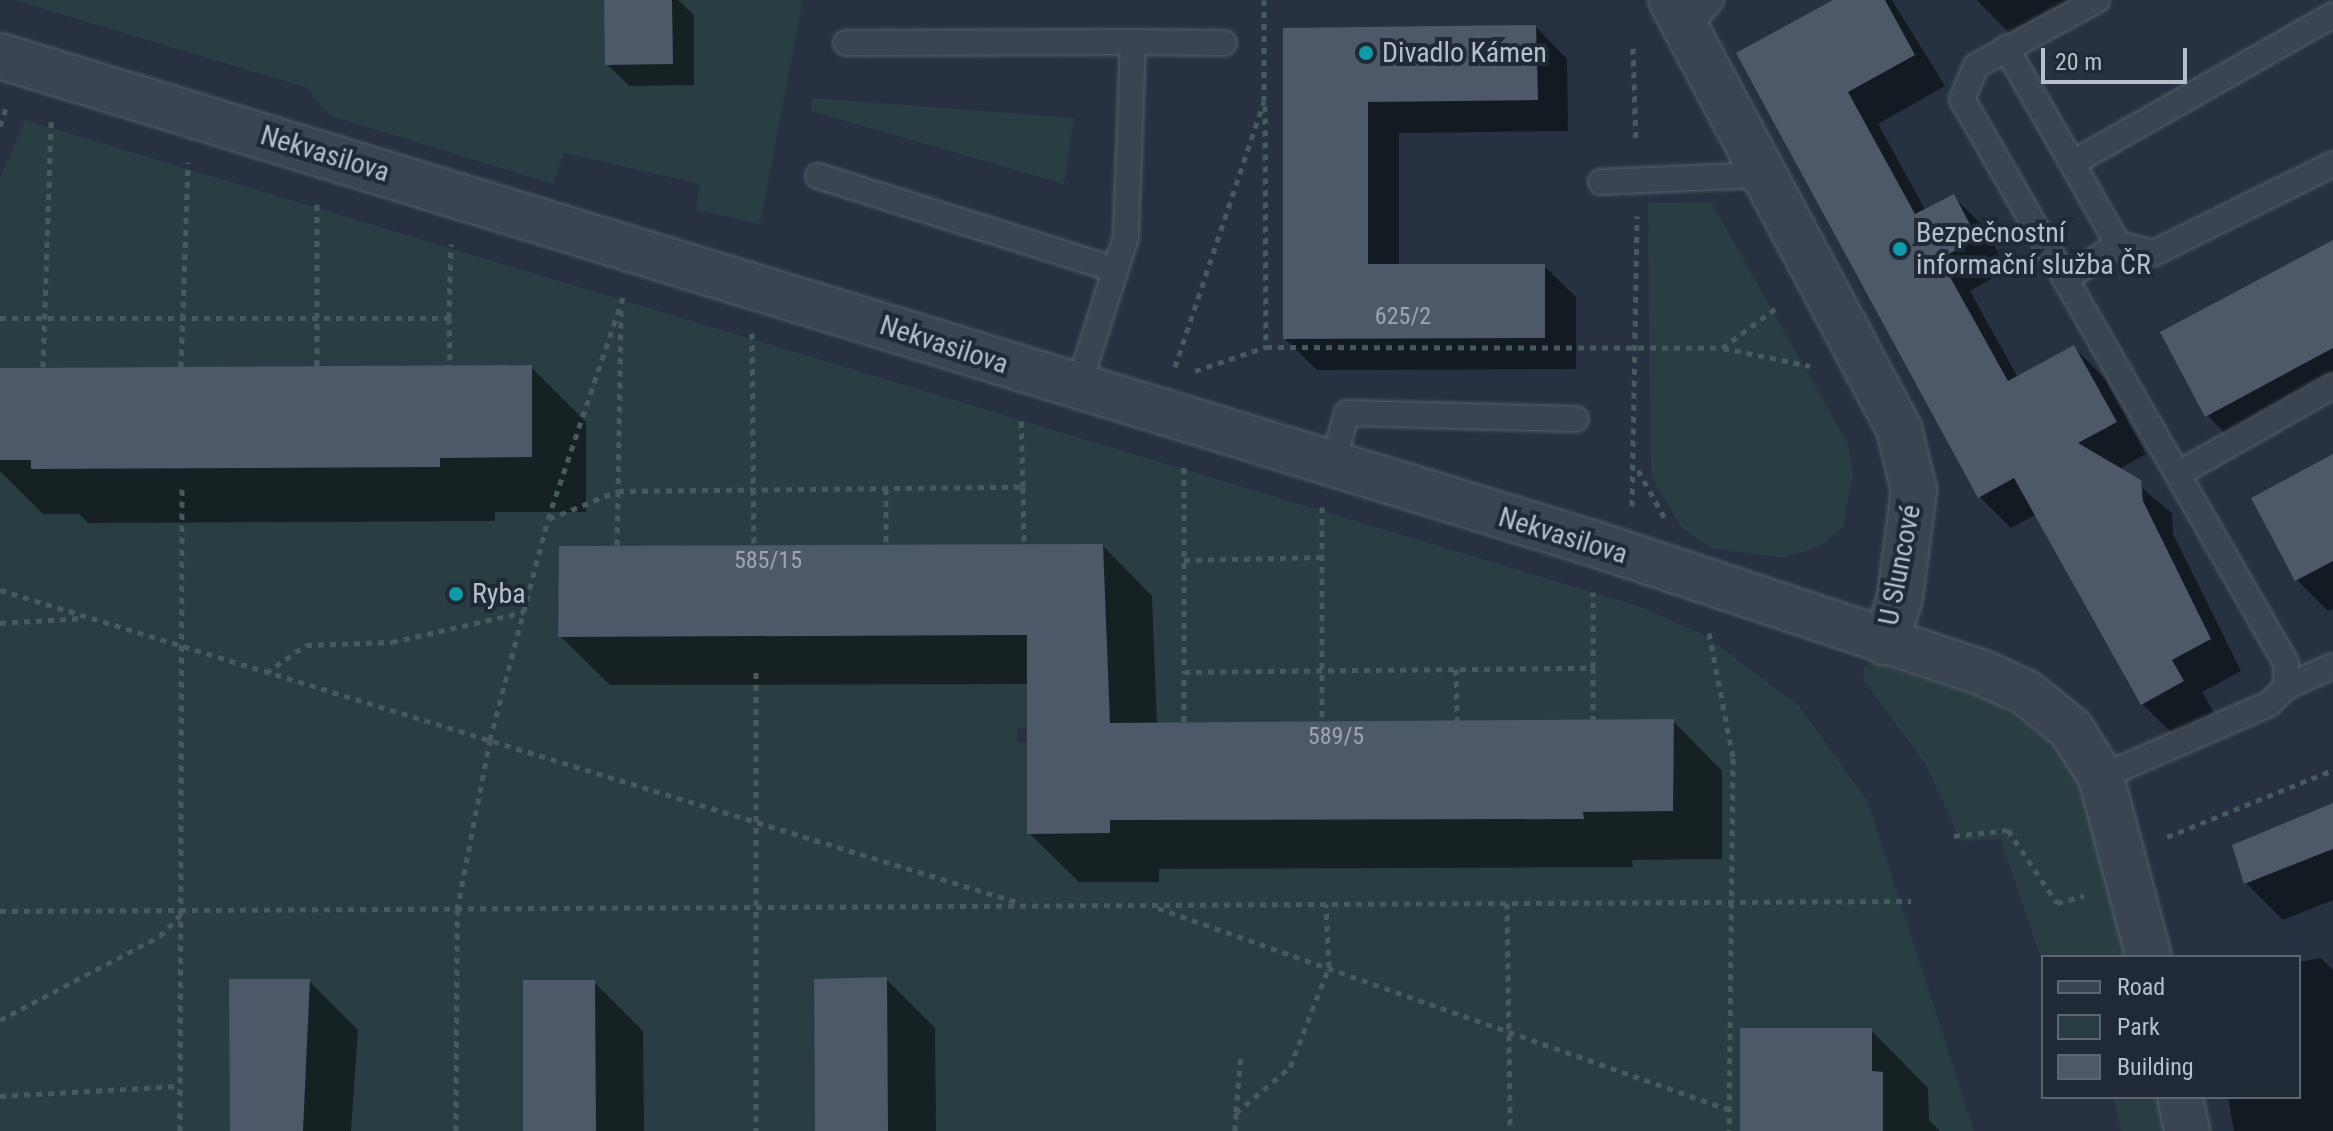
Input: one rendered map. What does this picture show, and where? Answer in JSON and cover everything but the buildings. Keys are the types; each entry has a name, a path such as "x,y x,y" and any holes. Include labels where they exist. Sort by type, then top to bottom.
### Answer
{"street":[{"name":"U Sluncové","path":"1689,10 1764,175 1899,429 1914,490 1900,598 1885,643 2025,692 2071,729 2101,777 2148,955"},
{"name":"Nekvasilova","path":"0,56 639,248 1078,387 1327,484 1885,643"},
{"path":"2180,1099 2187,1131"}],"lane":[{"path":"2097,0 1976,66 1962,99 2286,663 2286,687"},
{"path":"2072,163 2333,15"},
{"path":"1078,387 1126,237 1133,42"},
{"path":"846,43 1224,43"},
{"path":"2006,48 2118,244 2154,253 2333,164"},
{"path":"1601,182 1764,175"},
{"path":"818,176 1116,270"},
{"path":"2066,279 2118,244"},
{"path":"2178,474 2333,386"},
{"path":"1327,484 1347,413 1576,419"},
{"path":"2101,777 2269,704 2286,687 2333,666"}],"path":[{"path":"1264,0 1266,347"},
{"path":"1629,523 1638,469 1639,348 1633,48"},
{"path":"43,367 54,72"},
{"path":"1264,101 1171,380 1266,347 1722,348 1814,367"},
{"path":"0,126 8,102"},
{"path":"181,367 190,113"},
{"path":"317,366 318,152"},
{"path":"450,366 453,192"},
{"path":"456,1131 457,910 490,740 548,519 639,248"},
{"path":"751,284 754,546"},
{"path":"617,546 621,305"},
{"path":"1722,348 1780,305"},
{"path":"0,318 449,318"},
{"path":"1018,368 1024,545"},
{"path":"1184,460 1184,722"},
{"path":"1638,469 1674,531"},
{"path":"1322,721 1322,557 1327,484"},
{"path":"180,1131 182,486"},
{"path":"548,519 618,491 1023,487"},
{"path":"886,488 886,545"},
{"path":"1184,560 1322,557"},
{"path":"1592,583 1593,720"},
{"path":"0,590 490,740 756,826 1027,905"},
{"path":"266,673 306,645 392,642 525,612"},
{"path":"0,623 89,618"},
{"path":"1709,633 1733,758 1734,906 1729,1131"},
{"path":"1184,672 1593,668"},
{"path":"1456,669 1457,721"},
{"path":"756,672 756,1131"},
{"path":"2163,851 2160,840 2333,770"},
{"path":"1954,836 2008,830 2057,903"},
{"path":"0,911 182,913 1507,903 1734,906 1911,901"},
{"path":"1507,903 1510,1131"},
{"path":"1236,1113 1290,1067 1329,967 1326,904"},
{"path":"1153,907 1730,1110"},
{"path":"0,1020 160,936 182,913"},
{"path":"1235,1131 1241,1054"},
{"path":"0,1096 180,1086"}],"green space":[{"path":"14,0 803,0 760,224 696,210 700,184 564,153 553,184 328,115 308,88"},
{"path":"812,98 1074,118 1064,184 811,111"},
{"path":"25,120 1641,607 1704,635 1799,706 1868,802 1974,1131 1883,1131 1883,1072 1872,1071 1871,1028 1740,1028 1740,1131 888,1131 886,977 814,979 815,1131 596,1131 595,980 523,980 523,1131 303,1131 310,980 230,979 230,1131 0,1131 0,460 31,460 32,469 440,467 440,458 532,457 532,365 0,368 0,179","holes":["1103,544 1103,635 559,637","1027,667 1109,667 1110,745 1583,812 1584,818 1176,820 1110,786 1110,833 1028,743 1017,742 1018,728 1027,728"]},
{"path":"1711,202 1849,446 1853,475 1843,527 1821,546 1783,558 1710,548 1681,527 1651,475 1648,203"},
{"path":"1874,663 1993,702 2052,743 2075,773 2099,835 2127,955 2041,957 2000,839 1961,841 1926,765 1863,679 1864,667"},
{"path":"2113,1099 2158,1099 2166,1131 2121,1131"}],"place":[{"name":"Divadlo Kámen","path":"1366,53"},
{"name":"Bezpečnostní informační služba ČR","path":"1900,249"},
{"name":"Ryba","path":"456,594"}]}
